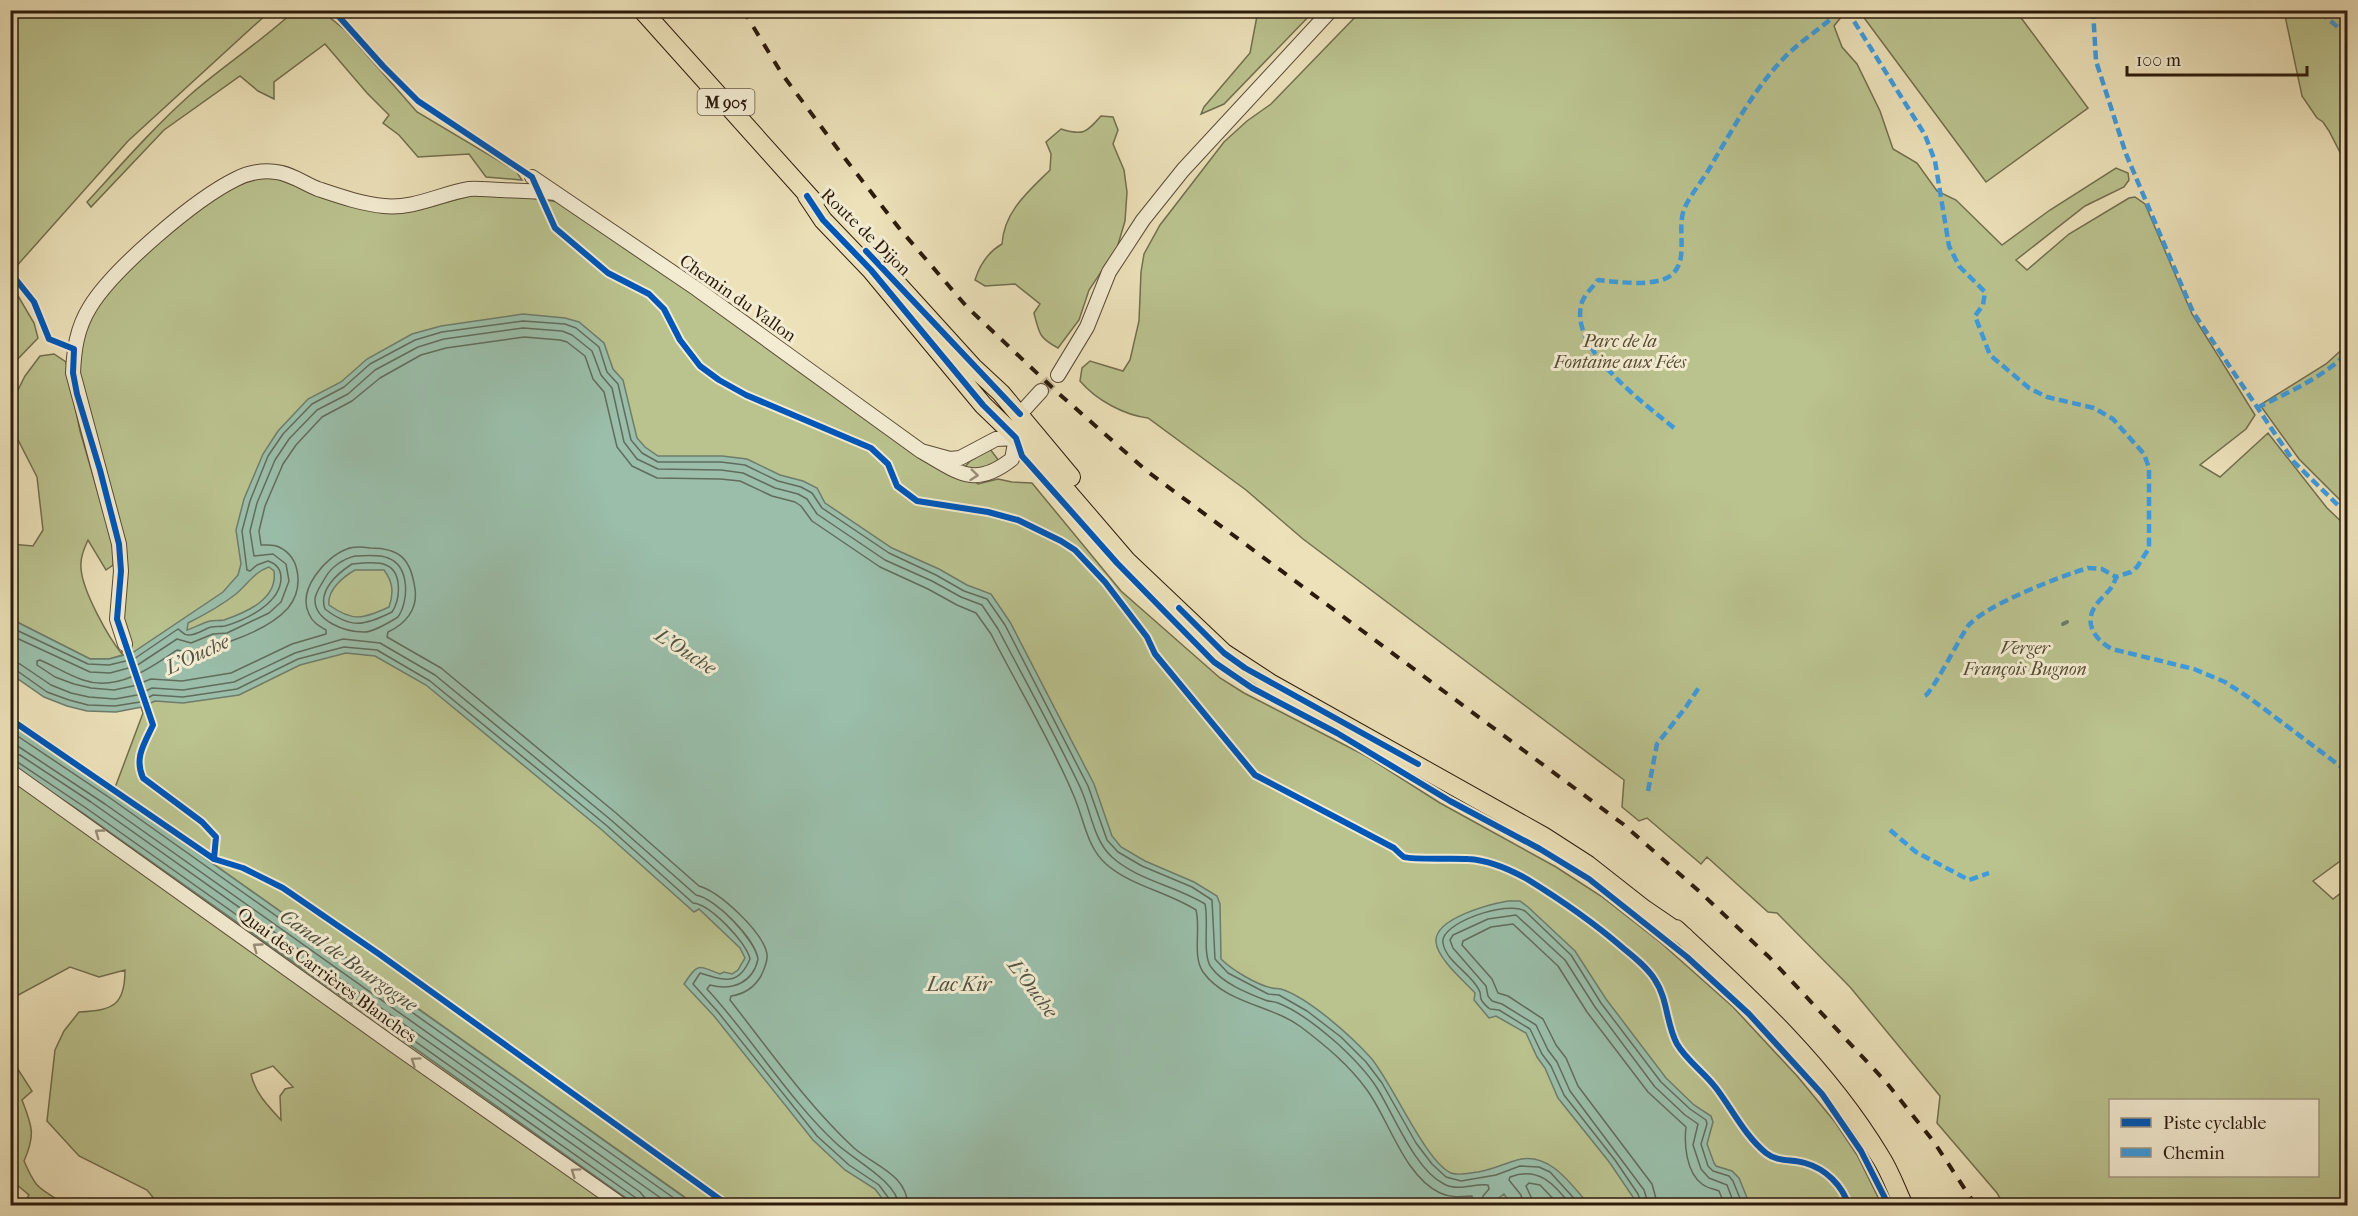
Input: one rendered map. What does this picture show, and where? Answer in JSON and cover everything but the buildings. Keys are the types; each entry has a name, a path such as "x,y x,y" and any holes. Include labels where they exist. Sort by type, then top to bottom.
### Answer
{"main road":[{"name":"Route de Dijon","path":"642,10 807,196 886,270 973,367 1020,414"},
{"name":"Route de Dijon","path":"807,196 823,220 895,300 983,405 1016,438"},
{"name":"Route de Dijon","path":"895,300 931,330 993,397 1008,410 1020,414"},
{"path":"1016,438 1020,414"},
{"name":"M 905","path":"1020,414 1179,608"},
{"name":"M 905","path":"1016,438 1034,443 1063,467"},
{"name":"M 905","path":"1016,438 1041,461 1127,561 1217,646 1245,668 1418,764 1442,781 1569,852 1685,937"},
{"name":"M 905","path":"1418,764 1435,766 1520,811 1575,844 1649,904 1766,1014 1851,1110 1882,1158 1904,1206"},
{"name":"M 905","path":"1442,781 1457,783 1503,807 1520,811"}],"street":[{"path":"1058,375 1087,327 1110,272 1143,220 1183,170 1331,10"},
{"path":"125,644 117,619 121,571 119,544 73,373 74,349 78,333 102,288 203,199 238,177 256,172 277,172 318,189 385,206 411,205 470,189 530,190 555,193"},
{"name":"Chemin du Vallon","path":"532,177 697,290 921,451 968,475 981,477 992,473 1012,459 1016,438 996,439 960,458 950,459 921,451"},
{"path":"1020,414 1041,391"},
{"name":"Quai des Carrières Blanches","path":"10,771 623,1206"}],"green space":[{"path":"10,11 270,11 128,141 14,269 10,268"},
{"path":"294,11 323,12 345,30 417,112 516,171 522,180 486,177 469,154 418,157 399,135 383,123 389,115 325,44 274,82 274,99 258,91 240,76 164,130 91,207 87,202 176,108"},
{"path":"1251,11 1314,11 1224,104 1201,114 1204,107 1250,53 1257,16"},
{"name":"Parc de la Fontaine aux Fées","path":"1361,11 1846,11 1834,26 1842,47 1857,64 1880,111 1893,149 1917,163 1937,191 1956,200 2002,245 2050,210 2116,168 2128,173 2129,180 2124,187 2085,206 2016,260 2027,270 2069,234 2129,198 2135,197 2145,204 2192,314 2255,415 2246,429 2200,465 2220,477 2268,433 2327,508 2347,527 2347,856 2313,881 2333,899 2341,893 2347,905 2347,1205 2004,1205 1997,1193 1937,1123 1940,1096 1850,987 1777,913 1768,912 1707,857 1701,864 1647,818 1639,821 1622,807 1624,780 1303,539 1246,490 1148,418 1120,410 1087,388 1080,381 1082,368 1090,361 1123,371 1130,360 1139,321 1144,254 1160,225 1224,142 1247,121 1271,104"},
{"path":"1859,11 2016,11 2088,108 1986,182"},
{"path":"2284,11 2347,11 2347,166 2329,131 2302,96"},
{"path":"1101,116 1113,117 1118,130 1113,144 1124,170 1127,192 1125,221 1117,248 1089,290 1079,320 1058,348 1043,338 1039,330 1034,313 1040,304 1015,284 985,286 975,280 985,259 1002,244 1007,221 1019,202 1050,170 1051,154 1046,142 1061,129 1084,132"},
{"path":"264,176 275,178 339,203 366,209 398,212 422,209 473,195 531,198 566,203 978,484 998,479 1032,483 1121,591 1220,678 1244,693 1366,756 1440,803 1556,867 1601,896 1661,943 1733,1007 1798,1077 1835,1122 1857,1155 1882,1205 696,1205 113,793 143,713 123,655 109,659 90,659 11,619 11,544 33,546 43,530 37,477 13,430 10,406 25,376 40,356 54,354 66,362 80,431 114,548 113,565 106,570 88,540 81,561 82,577 97,613 122,654 125,562 78,382 81,336 108,289 170,232 235,184"},
{"path":"11,284 34,323 38,338 14,363 11,370"},
{"path":"2347,345 2347,507 2299,459 2260,405 2326,364"},
{"path":"990,449 999,461 980,470 964,468 970,461"},
{"path":"10,765 83,813 636,1205 159,1205 147,1190 79,1156 47,1121 55,1050 64,1031 79,1012 101,1010 115,1004 123,991 125,970 99,977 70,967 11,999","holes":["273,1066 293,1087 285,1089 280,1096 281,1120 259,1093 251,1074"]},
{"path":"10,1057 32,1091 22,1100 31,1130 30,1144 24,1161 36,1184 65,1205 23,1205 29,1195 11,1180"}],"water":[{"name":"Lac Kir","path":"523,314 565,318 579,322 604,343 613,369 623,380 637,438 658,456 722,456 747,459 780,475 803,481 817,488 825,503 892,548 939,569 967,585 991,594 1010,622 1094,784 1112,836 1121,847 1145,861 1194,882 1217,896 1220,904 1221,959 1252,980 1281,989 1304,1000 1352,1039 1380,1070 1431,1154 1441,1166 1451,1173 1483,1171 1529,1158 1539,1160 1567,1179 1589,1205 1506,1205 1510,1203 1504,1194 1495,1201 1498,1206 887,1205 875,1189 845,1170 813,1140 714,1016 684,984 692,972 699,968 720,974 724,972 732,974 738,970 745,958 740,948 699,909 694,912 602,830 426,685 375,656 346,653 300,665 239,695 183,703 155,701 142,707 116,712 87,711 67,706 44,697 11,674 11,619 90,659 109,659 132,653 223,592 238,575 241,564 236,530 244,499 263,454 278,431 308,399 341,382 367,359 412,334 441,326","holes":["269,567 274,571 274,581 266,597 259,603 233,617 210,621 187,630 188,623 225,602 255,575","355,570 384,570 392,588 389,607 358,617 345,614 329,605 333,589"]},
{"name":"Canal de Bourgogne","path":"10,724 113,793 695,1205 636,1205 83,813 11,765"},
{"path":"1520,901 1575,951 1606,999 1666,1078 1694,1105 1711,1116 1713,1122 1707,1144 1714,1163 1716,1166 1732,1171 1739,1178 1750,1205 1636,1205 1610,1163 1558,1098 1526,1033 1496,1016 1489,1018 1474,1000 1475,993 1446,962 1438,948 1436,942 1438,933 1453,919 1489,905"}],"waterway":[{"path":"2063,624 2067,622"}],"tunnel":[{"path":"1041,391 1058,375"}],"railway":[{"path":"743,10 782,74 843,156 899,228 967,307 1057,392 1148,472 1623,824 1700,892 1769,957 1886,1082 1934,1142 1976,1206"}],"marked path":[{"path":"1674,428 1611,373 1597,355 1586,338 1580,320 1582,302 1598,280 1655,282 1670,276 1676,270 1680,262 1681,225 1685,207 1745,109 1763,82 1784,58 1840,10"},
{"path":"1847,10 1925,135 1935,161 1949,246 1959,266 1985,292 1983,305 1975,316 1990,355 2029,388 2047,397 2094,408 2113,419 2144,454 2149,468 2149,548 2137,567 2131,572 2116,577 2115,582 2096,605 2091,618 2096,636 2112,649 2194,669 2225,682 2348,772"},
{"path":"2093,10 2096,61 2126,154 2193,312 2294,462 2348,515"},
{"path":"2324,10 2326,17 2340,29"},
{"path":"2257,408 2316,377 2348,352"},
{"path":"1925,696 1934,685 1968,626 1990,609 2043,584 2088,568 2102,569 2116,577"},
{"path":"1648,791 1657,744 1700,686"},
{"path":"1890,830 1916,852 1969,880 1989,873"}],"cycle path":[{"path":"333,10 418,101 532,177 555,228 608,273 649,294 664,309 680,340 700,366 719,380 746,395 871,448 888,464 897,486 917,501 988,512 1018,520 1075,550 1105,582 1147,637 1155,654 1255,775 1394,848 1404,857 1476,860 1506,869 1540,887 1600,929 1645,967 1652,976 1662,995 1677,1044 1716,1088 1758,1146 1770,1156 1805,1163 1820,1169 1838,1185 1849,1206"},
{"path":"807,196 823,220 871,270 983,405 1016,438 1022,456 1117,563 1214,662 1252,688 1337,733 1450,801 1540,849 1589,879 1687,957 1749,1014 1822,1094 1861,1151 1889,1206"},
{"path":"866,251 1020,414"},
{"path":"10,272 34,302 49,339 74,349 73,373 77,394 119,544 121,571 117,619 153,725 141,751 140,771 143,778 202,822 216,837 214,859"},
{"path":"1179,608 1224,653 1245,668 1418,764"},
{"path":"10,719 214,859 243,868 283,888 379,954 729,1206"}],"park label":[{"name":"Verger François Bugnon","path":"2025,658"}],"water label":[{"name":"L'Ouche","path":"686,651"},
{"name":"L'Ouche","path":"197,654"},
{"name":"L'Ouche","path":"1033,988"}]}
